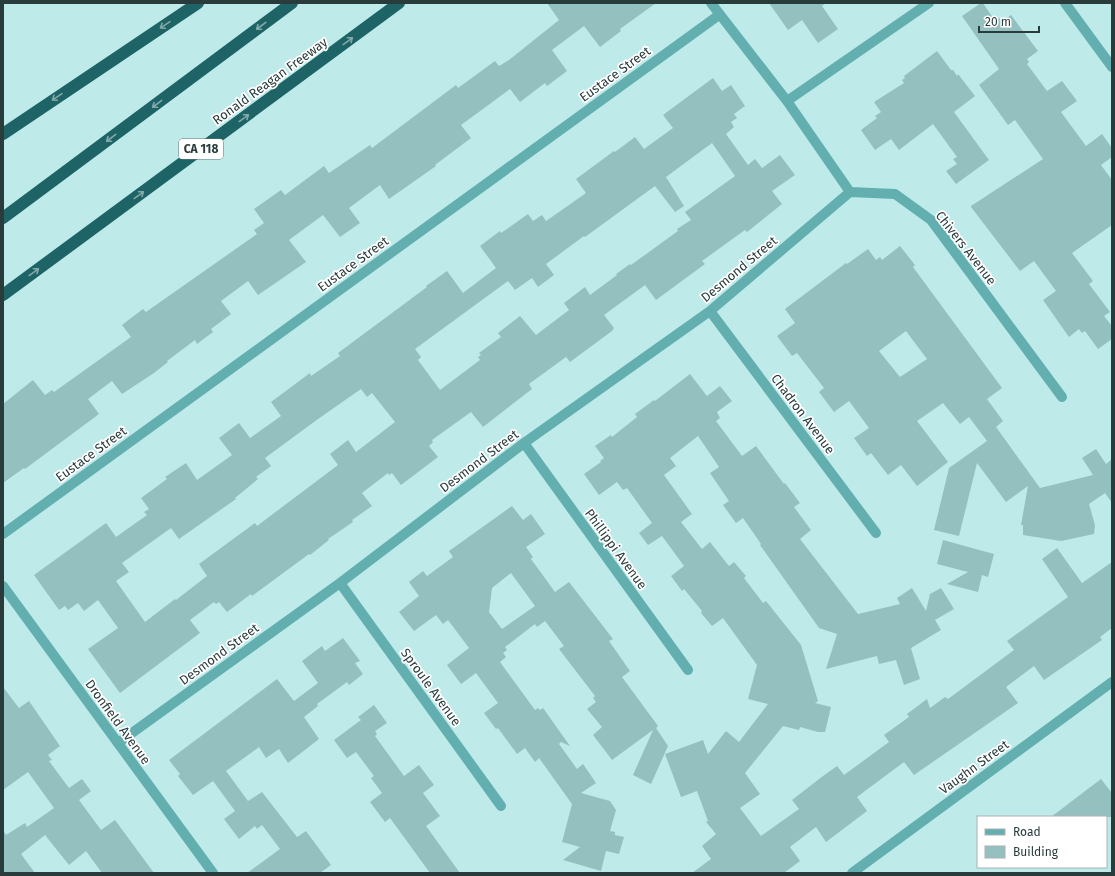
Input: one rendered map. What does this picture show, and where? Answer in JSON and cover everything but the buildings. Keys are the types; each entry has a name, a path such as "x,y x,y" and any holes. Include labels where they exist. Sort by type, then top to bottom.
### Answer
{"highway":[{"path":"3,134 198,3"},
{"path":"3,218 292,3"},
{"name":"Ronald Reagan Freeway","path":"3,295 399,3"}],"street":[{"path":"711,3 787,101 850,192"},
{"path":"787,101 929,3"},
{"path":"1065,3 1112,67"},
{"name":"Eustace Street","path":"3,534 719,15"},
{"name":"Desmond Street","path":"118,743 340,582 524,443 710,311 850,192"},
{"name":"Chivers Avenue","path":"850,192 895,194 931,220 1062,397"},
{"name":"Chadron Avenue","path":"710,311 876,533"},
{"name":"Phillippi Avenue","path":"524,443 688,670"},
{"name":"Sproule Avenue","path":"340,582 501,806"},
{"name":"Dronfield Avenue","path":"3,586 213,873"},
{"name":"Vaughn Street","path":"852,873 1112,682"}]}
